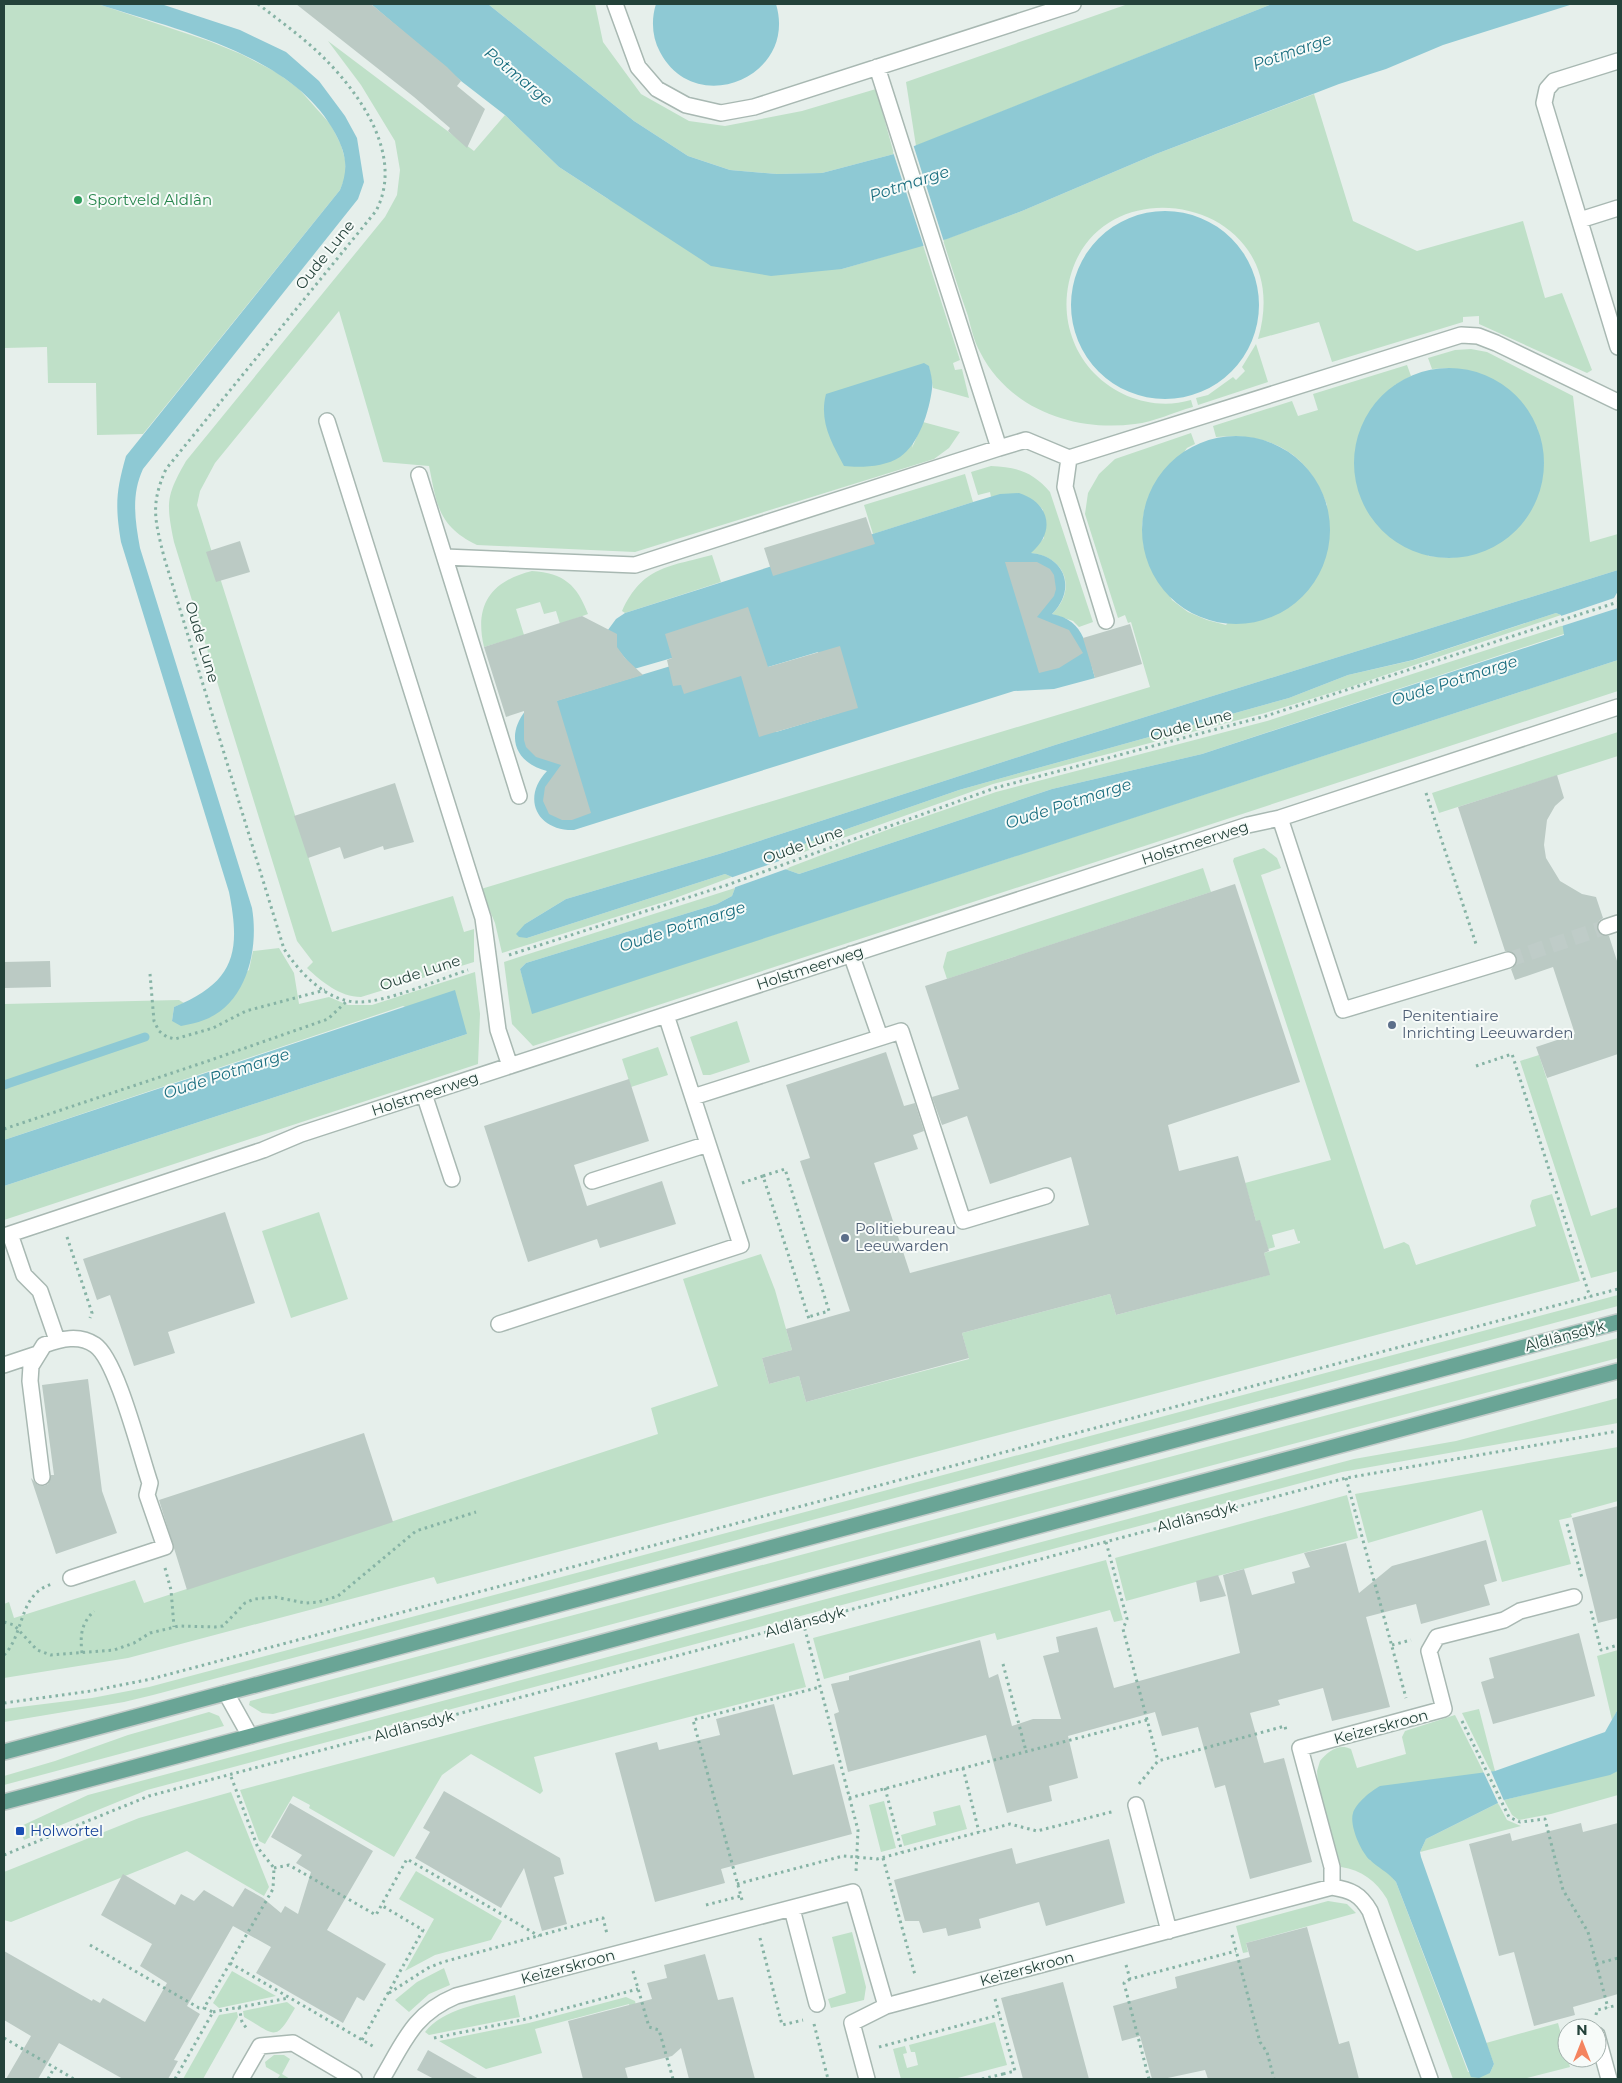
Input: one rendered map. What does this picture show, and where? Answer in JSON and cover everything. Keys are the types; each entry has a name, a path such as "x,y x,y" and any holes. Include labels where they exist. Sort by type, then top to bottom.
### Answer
{"main road":[{"name":"Aldlânsdyk","path":"4,1752 1618,1322"},
{"name":"Aldlânsdyk","path":"4,1802 1614,1374"}],"street":[{"path":"615,4 638,68 657,89 686,105 721,113 754,107 1074,4"},
{"path":"1618,61 1554,81 1547,89 1544,103 1618,346"},
{"path":"877,68 999,448"},
{"path":"1580,220 1618,208"},
{"path":"445,557 635,565 1026,440 1069,458 1461,335 1478,336 1496,343 1618,402"},
{"path":"327,421 483,918 498,1030 510,1066"},
{"path":"1069,458 1064,487 1106,621"},
{"path":"420,475 519,796"},
{"name":"Holstmeerweg","path":"7,1235 666,1014 1248,825 1280,818 1618,707"},
{"path":"1280,818 1343,1010 1508,960"},
{"path":"851,954 880,1038"},
{"path":"499,1324 741,1245 666,1014"},
{"path":"693,1098 901,1031 963,1221 1046,1196"},
{"path":"424,1094 452,1179"},
{"path":"592,1181 708,1144"},
{"path":"7,1235 24,1275 40,1291 57,1340"},
{"path":"42,1477 30,1382 31,1366 44,1345 57,1340 81,1339 96,1345 106,1356 117,1382 150,1483 147,1495 165,1547 71,1578"},
{"path":"4,1365 37,1354"},
{"name":"Keizerskroon","path":"1300,1748 1444,1710 1429,1651 1437,1637 1504,1620 1520,1611 1580,1595"},
{"path":"226,1693 250,1736"},
{"path":"1300,1748 1332,1867 1332,1887 1354,1892 1363,1899 1370,1911 1430,2079"},
{"path":"1136,1805 1169,1931"},
{"name":"Keizerskroon","path":"867,2079 852,2022 886,2006 1332,1887"},
{"path":"853,1892 886,2006"},
{"name":"Keizerskroon","path":"382,2079 411,2030 424,2014 456,1996 853,1892"},
{"path":"792,1909 814,2011"},
{"path":"241,2079 260,2046 292,2043 354,2079"},
{"path":"1608,2079 1618,2077"}],"path":[{"name":"Oude Lune","path":"258,4 323,57 358,101 378,134 384,158 386,187 376,211 166,469 158,486 154,503 156,523 164,557 284,949 297,968 314,984 325,990 348,1000 363,1001 393,995 727,885 1002,786 1266,716 1618,602"},
{"path":"1425,790 1483,967"},
{"path":"150,974 154,1021 159,1031 167,1038 175,1039 213,1028 246,1011 325,990"},
{"path":"4,1129 328,1019 348,1000"},
{"path":"1476,1066 1512,1054 1590,1297"},
{"path":"723,1190 785,1169 829,1311 808,1317"},
{"path":"762,1176 810,1322"},
{"path":"67,1236 92,1313 81,1339"},
{"name":"Aldlânsdyk","path":"4,1703 91,1691 151,1679 1618,1289"},
{"name":"Aldlânsdyk","path":"4,1855 149,1796 1346,1478 1618,1430"},
{"path":"1346,1478 1412,1718"},
{"path":"4,1622 14,1625 30,1644 44,1654 114,1650 134,1643 150,1633 174,1626 223,1626 245,1603 265,1597 305,1603 329,1600 350,1588 416,1531 476,1512"},
{"path":"1567,1524 1580,1595 1601,1650 1618,1645"},
{"path":"1106,1542 1127,1619 1123,1629 1158,1760"},
{"path":"159,1550 171,1590 174,1626"},
{"path":"4,1655 11,1647 25,1606 44,1586 71,1578"},
{"path":"82,1653 81,1632 83,1623 94,1611"},
{"path":"803,1622 858,1830 853,1892"},
{"path":"1003,1664 1026,1751"},
{"path":"747,1920 693,1720 820,1687"},
{"path":"1444,1710 1459,1714 1503,1807 1510,1817 1516,1822 1545,1819 1564,1890 1588,1932 1608,2008"},
{"path":"850,1798 1147,1720"},
{"path":"738,1884 843,1856 877,1860 1010,1824 1038,1831 1136,1805 1133,1792 1158,1760 1285,1726 1289,1742 1300,1748"},
{"path":"963,1768 979,1832"},
{"path":"204,2008 273,1889 274,1868 258,1848 230,1774"},
{"path":"885,1788 902,1852"},
{"path":"883,1858 920,1997"},
{"path":"274,1868 289,1865 376,1915 407,1860 539,1936"},
{"path":"362,2040 423,1930 381,1905"},
{"path":"1227,1915 1260,2042 1267,2052 1274,2079"},
{"path":"389,1992 428,1968 442,1962 603,1918 638,1989 648,2027 659,2030 673,2079"},
{"path":"1121,1944 1130,1979"},
{"path":"90,1945 198,2008 204,2008 213,2012 289,1998"},
{"path":"1150,2079 1124,1983 1130,1979 1236,1951"},
{"path":"1596,1964 1618,1958"},
{"path":"230,1964 394,2059"},
{"path":"982,2079 1015,2071 990,1978"},
{"path":"411,2030 427,2039 522,2020 638,1989"},
{"path":"1596,2018 1597,2010 1618,2005"},
{"path":"239,2007 241,2016"},
{"path":"814,2011 828,2079"},
{"path":"176,2079 213,2012"},
{"path":"860,2052 1000,2014"},
{"path":"4,2038 74,2079"},
{"path":"48,2079 54,2068"},
{"path":"1003,2074 1004,2079"}],"green space":[{"path":"4,4 98,4 209,41 241,54 276,72 299,89 331,125 341,145 345,159 346,175 340,190 143,434 97,435 96,383 48,383 47,347 4,348"},
{"path":"488,4 595,4 603,42 641,94 689,121 725,126 802,111 876,89 894,154 822,173 777,174 730,170 688,156 634,121"},
{"path":"1128,4 1272,4 916,146 906,82"},
{"path":"328,41 474,151 505,115 559,167 608,199 842,269 923,245 960,360 953,363 955,370 962,369 969,398 933,388 929,367 912,448 923,422 960,432 949,448 934,459 635,552 477,545 454,530 441,513 434,492 429,466 383,462 339,311 215,463 200,491 197,505 332,932 453,896 464,932 474,929 474,962 361,997 339,992 307,968 313,962 297,941 174,542 169,508 171,492 186,461 385,217 397,195 400,170 395,141 361,85"},
{"path":"1314,94 1353,221 1417,251 1523,221 1545,298 1562,293 1592,370 1587,373 1479,324 1479,316 1463,317 1463,322 1332,362 1319,322 1258,339 1263,289 1249,251 1221,224 1185,210 1146,209 1110,222 1082,250 1067,294 1066,305 1069,326 1076,346 1087,365 1115,390 1127,396 1152,403 1178,403 1191,400 1193,407 1142,423 1112,426 1089,424 1067,420 1026,402 992,372 976,343 943,240 1022,211 1156,154"},
{"path":"1256,344 1268,382 1198,405 1196,398 1208,395 1233,377 1236,380 1245,371 1242,367"},
{"path":"1471,349 1487,352 1573,396 1590,542 1618,534 1618,570 1055,745 719,854 566,899 525,924 527,938 725,874 732,877 670,900 502,953 495,923 481,889 1150,687 1131,622 1128,623 1125,615 1118,618 1085,514 1088,493 1099,474 1115,459 1191,433 1195,444 1187,448 1145,507 1142,525 1144,548 1172,600 1188,612 1226,625 1327,505 1319,487 1298,459 1285,450 1254,438 1236,436 1216,437 1213,426 1292,401 1298,416 1318,410 1313,394 1407,365 1411,376 1395,385 1428,556 1449,558 1470,555 1544,464 1537,427 1448,368 1432,369 1428,358 1455,350"},
{"path":"991,466 1017,469 1031,475 1050,492 1093,622 1079,627 1073,621 1052,614 1060,604 1064,594 1066,585 1064,575 1052,560 1042,555 1030,553 1044,538 1043,510 1033,501 1020,496 991,497 990,492 978,495 971,472"},
{"path":"965,474 973,502 873,534 864,505"},
{"path":"712,555 721,582 625,613 622,611 630,596 648,577 670,566"},
{"path":"532,571 553,574 568,582 579,595 588,614 560,624 556,611 544,614 540,602 516,609 524,635 484,647 482,619 484,607 489,597 496,588 506,581"},
{"path":"1556,613 1561,615 1350,687 1265,713 993,784 779,861 782,854 798,846 959,790 1289,698 1348,675 1414,660"},
{"path":"1564,626 1564,634 1202,754 1052,789 799,874 785,869 892,828 996,792 1267,721"},
{"path":"1618,660 1618,691 533,1046 512,1024 504,962 516,958 735,888 732,896 717,904 526,963 520,969 533,1013"},
{"path":"1618,732 1618,756 1439,813 1432,793"},
{"path":"1264,848 1277,858 1281,868 1261,875 1384,1249 1404,1242 1409,1245 1416,1265 1536,1226 1530,1206 1532,1200 1552,1194 1580,1281 437,1584 434,1577 128,1658 4,1678 4,1604 9,1602 14,1618 135,1580 144,1603 658,1434 651,1408 718,1386 683,1279 761,1254 775,1290 792,1350 762,1358 769,1384 799,1376 806,1402 969,1359 962,1333 1110,1294 1116,1315 1269,1275 1264,1253 1300,1243 1300,1241 1298,1241 1294,1229 1272,1235 1275,1247 1268,1249 1260,1221 1256,1221 1245,1183 1331,1160 1233,861 1234,858"},
{"path":"1203,868 1211,892 947,979 943,967 947,952"},
{"path":"279,948 294,973 299,1004 329,997 348,1005 372,1005 475,972 480,1014 478,1064 4,1220 4,1186 467,1034 403,1006 4,1140 4,1004 179,1000 184,1003 174,1007 172,1021 249,970 253,951"},
{"path":"737,1021 750,1062 710,1075 703,1075 690,1037"},
{"path":"658,1047 668,1075 631,1087 622,1059"},
{"path":"1539,1055 1591,1216 1618,1207 1618,1271 1591,1278 1520,1061"},
{"path":"319,1212 348,1299 291,1318 262,1231"},
{"path":"1618,1295 1618,1306 153,1695 124,1702 4,1722 4,1709 92,1698 149,1687"},
{"path":"1618,1338 1618,1358 273,1714 262,1713 249,1705 250,1701"},
{"path":"1618,1398 1618,1423 1342,1472 147,1790 24,1840 19,1827 88,1795 1354,1459 1456,1441"},
{"path":"1618,1447 1618,1501 1571,1514 1572,1517 1559,1520 1571,1564 1502,1582 1482,1510 1368,1543 1355,1494"},
{"path":"1347,1495 1358,1538 1126,1601 1115,1558"},
{"path":"1106,1560 1123,1620 1114,1622 1110,1610 997,1640 995,1633 824,1679 813,1638"},
{"path":"794,1643 806,1687 534,1757 543,1791 540,1794 471,1754 442,1775 394,1857 309,1808 310,1805 293,1796 265,1844 259,1841 240,1790"},
{"path":"1618,1650 1618,1709 1612,1720 1597,1656"},
{"path":"1479,1709 1495,1771 1491,1772 1462,1713"},
{"path":"209,1712 219,1716 224,1726 4,1785 4,1776 55,1761 128,1735"},
{"path":"1455,1715 1484,1773 1370,1860 1386,1870 1396,1882 1468,2072 1490,2073 1494,2064 1486,2043 1557,2023 1557,2068 1566,2068 1523,2079 1453,2079 1387,1899 1368,1877 1349,1868 1341,1867 1318,1786 1317,1771 1320,1761 1330,1751 1342,1747 1351,1749 1357,1768 1406,1754 1402,1737 1405,1731"},
{"path":"1618,1771 1618,1795 1551,1814 1519,1820 1512,1815 1504,1800"},
{"path":"231,1792 269,1887 264,1896 187,1851 11,1922 4,1920 4,1872 139,1818"},
{"path":"884,1801 896,1848 881,1852 869,1805"},
{"path":"1498,1803 1507,1820 1521,1826 1420,1852 1426,1839"},
{"path":"960,1805 967,1829 904,1846 901,1835 936,1825 933,1812"},
{"path":"416,1871 502,1921 491,1940 435,1955 405,1971 434,1919 399,1899"},
{"path":"1328,1901 1347,1904 1356,1913 1246,1943 1248,1952 1243,1953 1236,1926"},
{"path":"852,1932 866,1987 864,2000 831,2008 828,1999 846,1993 832,1937"},
{"path":"444,1968 450,1985 429,1994 409,2012 395,2000 417,1982"},
{"path":"232,1971 276,1996 219,2008 213,2003"},
{"path":"515,1995 520,2017 429,2035 425,2032 433,2024 454,2011"},
{"path":"626,1997 635,2001 638,2015 632,2016 629,2004 535,2029 542,2053 486,2069 439,2041 529,2023"},
{"path":"287,2002 295,2008 279,2031 269,2031 244,2017 243,2011"},
{"path":"237,2012 238,2017 203,2079 183,2079 219,2015"},
{"path":"995,2022 1007,2065 954,2079 901,2079 893,2049 905,2046 907,2053 903,2054 907,2068 918,2065 915,2052 911,2052 909,2045"},
{"path":"274,2055 284,2055 290,2059 282,2074 290,2079 277,2079 280,2075 266,2067 265,2062"}],"water":[{"path":"98,4 161,4 240,30 286,52 319,81 345,116 357,138 364,182 358,199 143,469 137,488 135,508 140,548 252,908 254,924 251,957 247,973 231,1002 219,1012 204,1020 181,1026 172,1021 174,1007 210,987 229,963 233,948 233,913 229,892 121,542 117,508 120,479 126,456 340,190 345,175 345,161 342,147 335,133 316,106 291,83 262,64 196,35"},
{"name":"Potmarge","path":"371,4 488,4 634,121 688,156 730,170 777,174 822,173 894,154 1272,4 1573,4 1443,45 1386,69 1339,84 1156,154 1022,211 947,239 842,269 771,276 711,266 559,167 505,115 461,81"},
{"path":"656,4 776,4 779,30 772,52 758,69 739,80 718,86 696,83 676,72 660,52 653,28"},
{"path":"1174,211 1183,212 1210,222 1232,238 1244,253 1252,269 1258,287 1258,323 1252,341 1244,357 1232,372 1217,384 1201,392 1183,398 1156,399 1147,398 1120,388 1105,378 1092,365 1082,350 1072,323 1071,296 1072,287 1082,260 1092,245 1105,232 1120,222 1147,212"},
{"path":"924,363 929,366 932,389 926,417 913,444 900,457 887,463 865,467 844,466 831,440 825,422 824,404 826,394"},
{"path":"1449,368 1476,372 1494,379 1516,396 1533,418 1540,436 1544,463 1540,490 1533,508 1516,530 1494,547 1476,554 1449,558 1422,554 1404,547 1382,530 1365,508 1358,490 1354,463 1358,436 1365,418 1382,396 1404,379 1422,372"},
{"path":"1245,436 1272,443 1303,463 1323,494 1329,512 1329,548 1323,566 1303,597 1272,617 1254,623 1227,624 1218,623 1192,613 1176,603 1163,590 1149,566 1143,548 1142,521 1143,512 1153,486 1163,470 1176,457 1200,443 1218,437"},
{"path":"1019,493 1037,504 1043,511 1046,519 1044,536 1031,553 1043,555 1052,560 1064,575 1064,594 1060,604 1052,614 1072,622 1078,629 1087,647 1095,678 1054,689 1014,691 574,830 561,829 542,819 534,802 535,792 539,781 547,771 527,762 521,755 515,739 516,729 526,710 674,665 672,658 634,669 605,634 616,619 625,613 1000,494","holes":["818,652 839,713 776,732 768,667"]},
{"name":"Oude Potmarge","path":"1618,570 1618,591 1614,598 1618,612 1618,660 532,1014 520,969 526,963 717,904 732,896 735,888 732,877 725,874 527,938 519,937 516,934 525,924 566,899 719,854 1055,745","holes":["1556,613 1561,615 1564,635 1202,754 1052,789 799,874 785,869 779,861 782,854 798,846 959,790 1289,698 1348,675 1413,660"]},
{"name":"Oude Potmarge","path":"455,990 467,1034 4,1186 4,1140"},
{"path":"1618,1709 1618,1771 1610,1775 1504,1800 1426,1839 1420,1852 1494,2064 1490,2073 1479,2078 1471,2077 1396,1882 1370,1860 1363,1851 1354,1831 1353,1813 1360,1801 1380,1786 1495,1771 1605,1732"}],"pier":[{"path":"913,144 944,242 924,247 893,152"},
{"path":"1617,597 1618,608 1562,626 1558,617"},
{"path":"782,860 789,868 733,888 730,878"},
{"path":"1490,1769 1505,1803 1499,1805 1483,1771"}],"building":[{"path":"296,4 371,4 447,67 461,81 457,86 485,109 467,148 448,131 450,128 414,97"},
{"path":"866,517 875,544 773,576 764,548"},
{"path":"240,541 250,572 216,582 206,552"},
{"path":"1005,562 1037,562 1050,569 1054,575 1056,589 1054,596 1037,617 1069,630 1083,653 1059,668 1039,673"},
{"path":"748,607 768,667 840,646 858,708 759,737 741,676 684,694 681,685 673,686 667,660 672,658 665,634"},
{"path":"582,616 617,634 617,647 625,658 643,675 557,701 591,813 572,820 562,820 549,814 543,801 545,787 561,765 536,757 526,747 524,740 524,711 506,717 484,647"},
{"path":"1130,624 1142,664 1095,678 1083,638"},
{"path":"1557,775 1564,798 1555,806 1547,820 1544,845 1546,858 1560,881 1582,894 1596,897 1603,918 1599,921 1597,929 1600,934 1609,936 1618,964 1618,1054 1547,1078 1536,1047 1575,1034 1553,967 1515,980 1511,969 1517,963 1517,957 1511,951 1505,951 1458,807"},
{"path":"395,783 414,842 384,850 383,846 344,859 340,847 308,858 294,816"},
{"path":"1235,884 1300,1082 1168,1125 1179,1171 1238,1156 1256,1221 1260,1220 1269,1251 1264,1253 1270,1275 1116,1315 1110,1294 962,1333 969,1358 806,1402 799,1376 769,1384 762,1358 792,1350 786,1329 850,1311 800,1161 810,1158 786,1085 886,1052 904,1106 915,1103 924,1131 913,1135 918,1149 874,1163 910,1273 1089,1225 1071,1157 990,1184 967,1116 942,1125 932,1097 959,1089 925,986"},
{"path":"50,961 51,987 4,988 4,962"},
{"path":"629,1079 649,1141 574,1165 587,1206 662,1181 676,1224 600,1248 597,1239 528,1262 484,1126"},
{"path":"225,1212 255,1303 168,1332 175,1353 134,1366 110,1295 97,1300 83,1259"},
{"path":"88,1379 102,1491 117,1533 56,1554 31,1478 38,1485 44,1486 48,1484 51,1475 54,1475 42,1385"},
{"path":"364,1433 393,1522 187,1590 159,1500"},
{"path":"1618,1506 1618,1618 1598,1623 1572,1518"},
{"path":"1486,1540 1497,1581 1484,1585 1490,1605 1421,1624 1416,1604 1366,1617 1390,1707 1332,1721 1323,1688 1278,1700 1280,1705 1250,1713 1264,1763 1284,1758 1312,1862 1250,1879 1225,1785 1215,1788 1198,1727 1162,1736 1155,1712 1068,1736 1078,1778 1049,1786 1052,1801 1007,1813 986,1735 848,1772 834,1714 839,1712 831,1684 849,1680 849,1676 980,1640 989,1678 998,1674 1012,1726 1033,1719 1061,1719 1043,1656 1059,1652 1056,1637 1097,1627 1114,1688 1240,1653 1223,1575 1244,1569 1252,1595 1295,1583 1292,1572 1310,1567 1304,1553 1346,1543 1359,1593 1392,1566"},
{"path":"1218,1575 1226,1596 1200,1602 1196,1581"},
{"path":"1579,1633 1595,1696 1493,1724 1481,1682 1494,1678 1489,1658"},
{"path":"774,1704 793,1775 834,1764 852,1834 721,1869 725,1883 655,1902 615,1753 657,1742 659,1750 720,1735 716,1719"},
{"path":"444,1791 560,1858 564,1874 554,1877 567,1924 542,1931 524,1868 501,1908 415,1858 430,1832 423,1828"},
{"path":"290,1803 373,1851 327,1930 386,1964 364,2001 357,1997 343,2023 256,1973 271,1947 233,1926 187,2006 200,2014 174,2060 178,2061 168,2079 123,2079 59,2043 38,2079 6,2079 31,2036 4,2020 4,1951 92,2001 93,1999 100,2003 103,1998 145,2022 167,1983 140,1966 152,1944 101,1915 123,1874 175,1905 181,1894 194,1901 204,1890 233,1907 245,1888 263,1898 281,1913 285,1906 298,1914 311,1872 296,1863 302,1855 271,1837"},
{"path":"1581,1823 1583,1832 1618,1823 1618,1994 1573,2007 1575,2015 1557,2018 1557,2020 1534,2026 1514,1952 1499,1956 1469,1844 1510,1833 1512,1841"},
{"path":"1109,1839 1125,1903 1046,1926 1039,1902 979,1919 981,1928 948,1936 946,1928 923,1933 919,1921 905,1921 894,1880 1012,1848 1016,1864"},
{"path":"1307,1927 1339,2044 1349,2041 1359,2079 1208,2079 1205,2070 1163,2079 1152,2079 1140,2036 1122,2041 1113,2006 1177,1988 1175,1977 1250,1957 1246,1943"},
{"path":"705,1954 718,2000 733,1997 755,2079 689,2079 681,2048 672,2056 625,2068 628,2079 583,2079 568,2021 652,1999 647,1983 667,1978 664,1965"},
{"path":"1063,1982 1089,2079 1023,2079 1001,1998"},
{"path":"428,2050 479,2079 434,2079 417,2070"}],"waterway":[{"path":"4,1085 145,1037"}],"tunnel":[{"path":"1508,960 1606,927"}],"place":[{"name":"Sportveld Aldlân","path":"78,200"},
{"name":"Penitentiaire Inrichting Leeuwarden","path":"1392,1025"},
{"name":"Politiebureau Leeuwarden","path":"845,1238"},
{"name":"Holwortel","path":"20,1831"}]}
